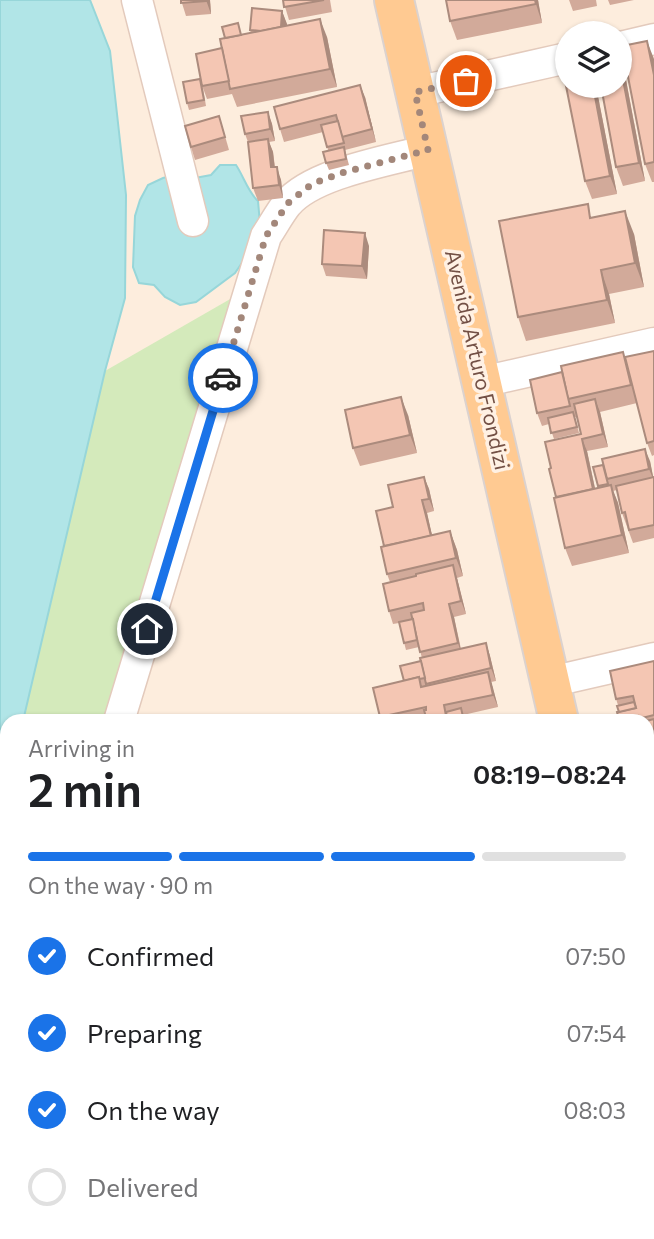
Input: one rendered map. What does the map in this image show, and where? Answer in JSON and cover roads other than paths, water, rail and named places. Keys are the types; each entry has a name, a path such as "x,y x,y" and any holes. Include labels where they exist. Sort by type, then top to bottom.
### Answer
{"main road":[{"name":"Avenida Arturo Frondizi","path":"394,0 557,714"}],"street":[{"path":"137,0 193,221"},
{"path":"632,44 654,39"},
{"path":"415,92 555,61"},
{"path":"121,714 266,236 288,203 312,184 341,173 428,150"},
{"path":"482,382 654,343"},
{"path":"550,682 654,658"}],"water":[{"path":"0,0 90,0 110,51 126,195 125,298 105,371 25,714 0,714"},
{"path":"220,165 236,165 258,201 261,235 235,273 196,302 180,305 165,297 154,285 139,283 133,267 135,216 148,185 179,174 195,178 211,175"}]}
